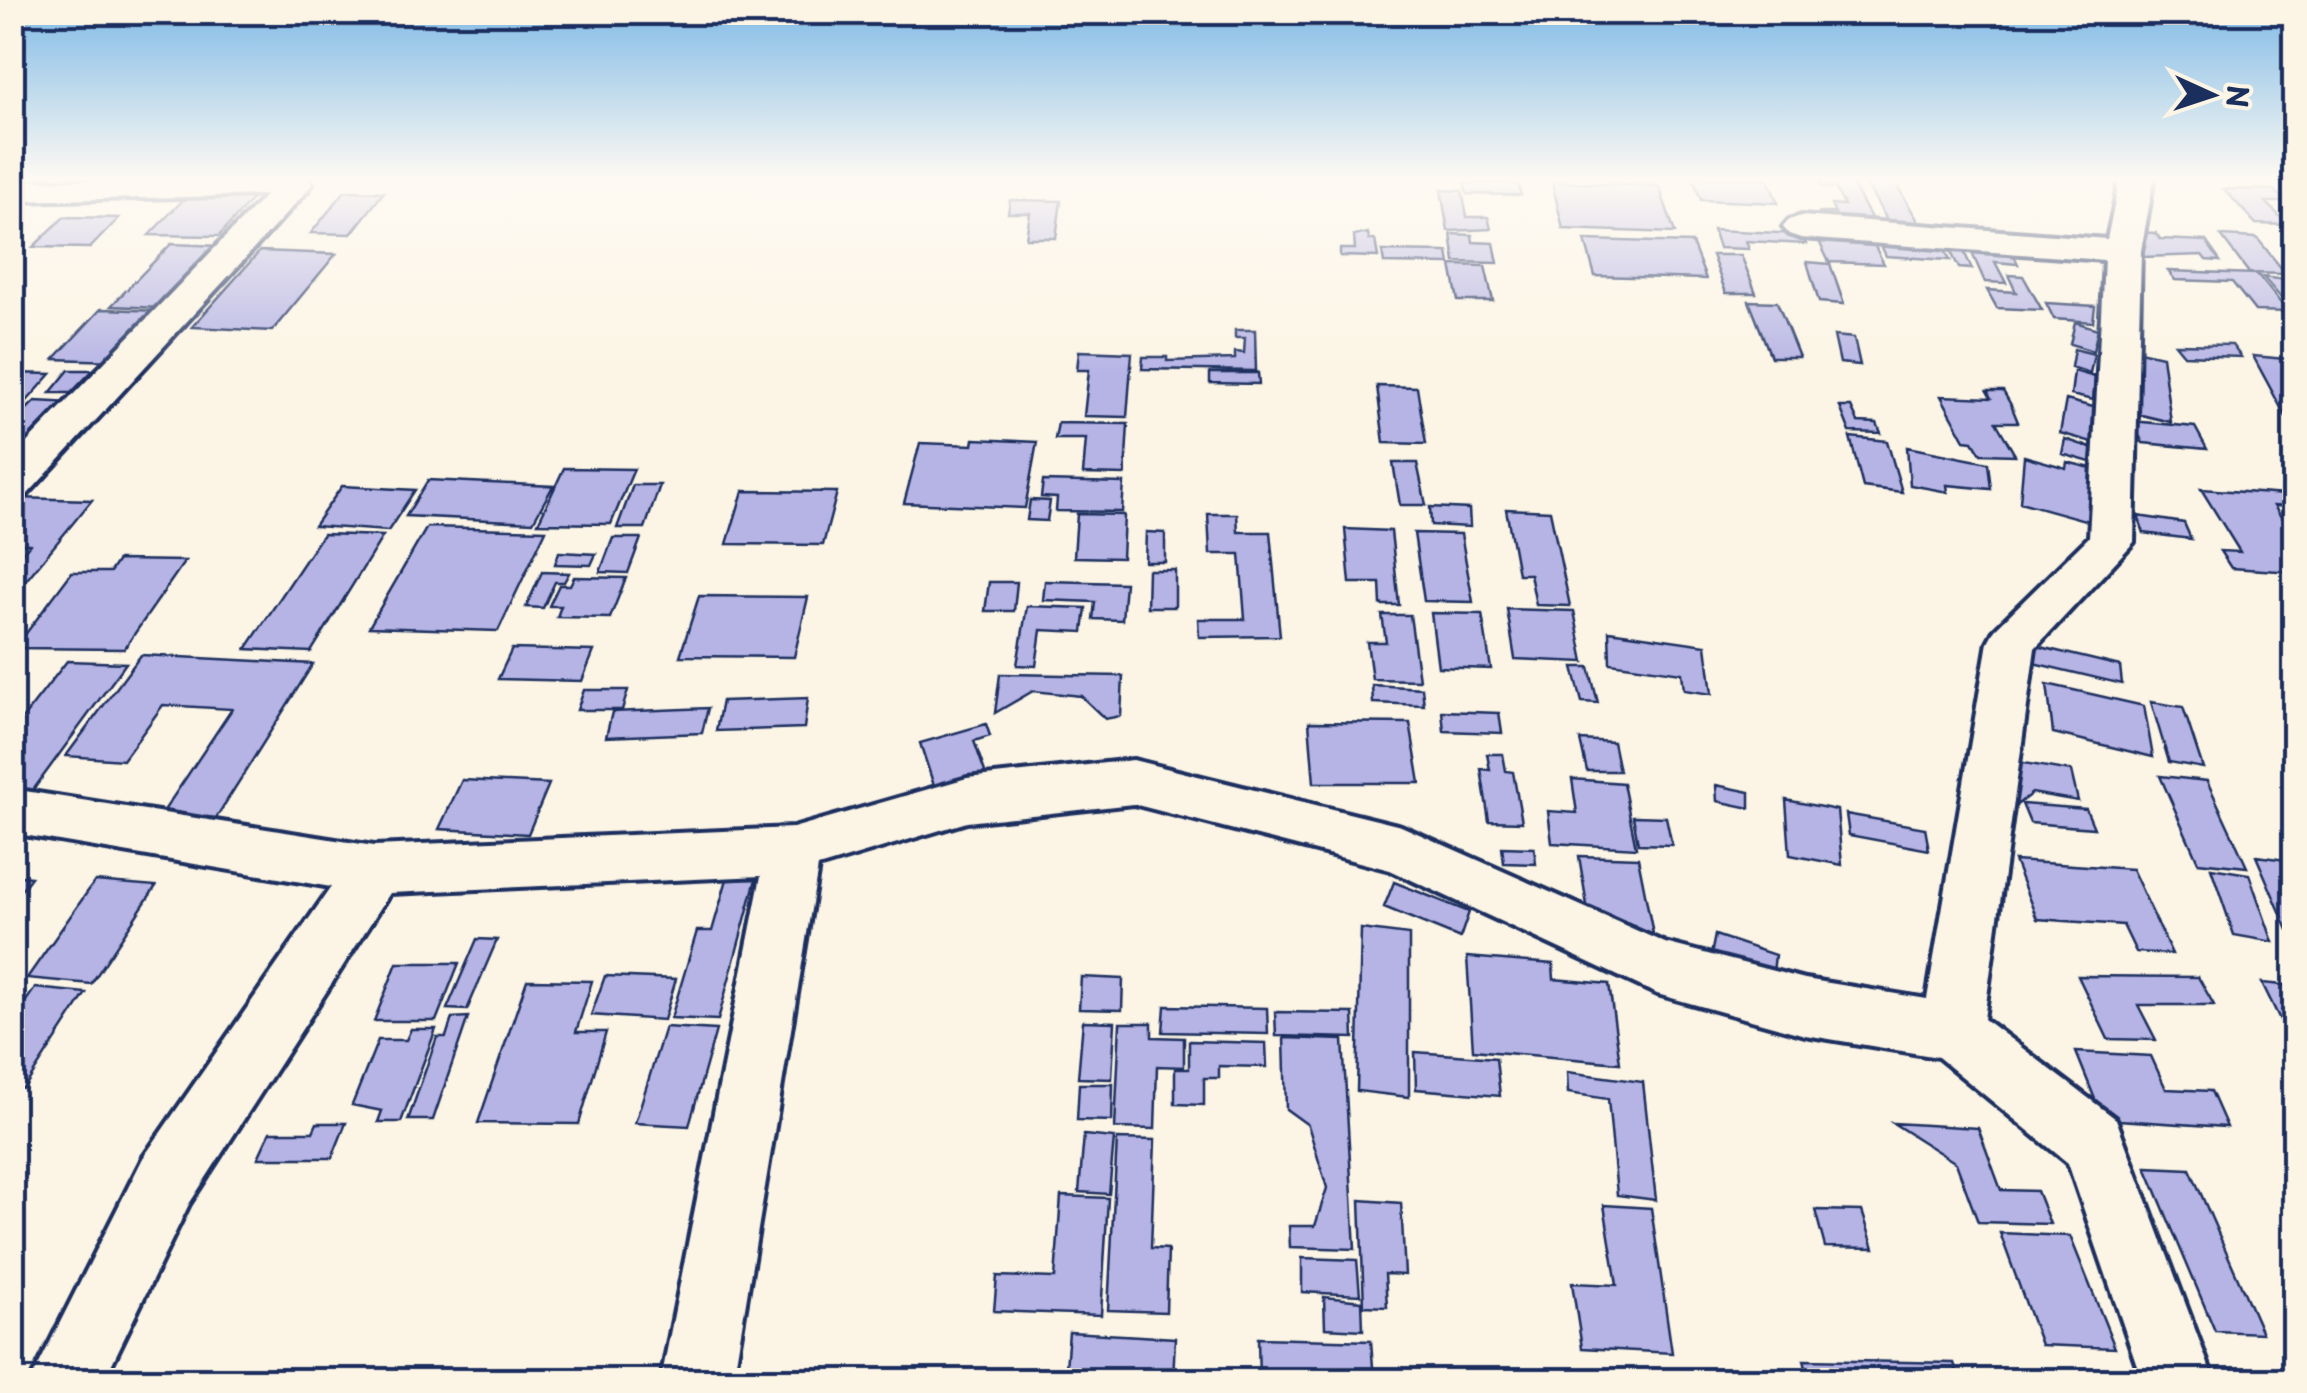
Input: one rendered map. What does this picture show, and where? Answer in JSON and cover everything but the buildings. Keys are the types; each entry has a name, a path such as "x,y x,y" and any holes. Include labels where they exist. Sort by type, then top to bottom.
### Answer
{"street":[{"path":"12,486 240,243"},
{"path":"2012,243 2124,251"},
{"path":"1952,1031 2012,642 2111,542 2125,243"},
{"path":"12,811 374,870 794,850 967,800 1133,782 1401,850 1657,967 1805,1007 1952,1031 2093,1142 2178,1380"},
{"path":"697,1380 794,850"},
{"path":"67,1380 166,1181 374,870"}]}
